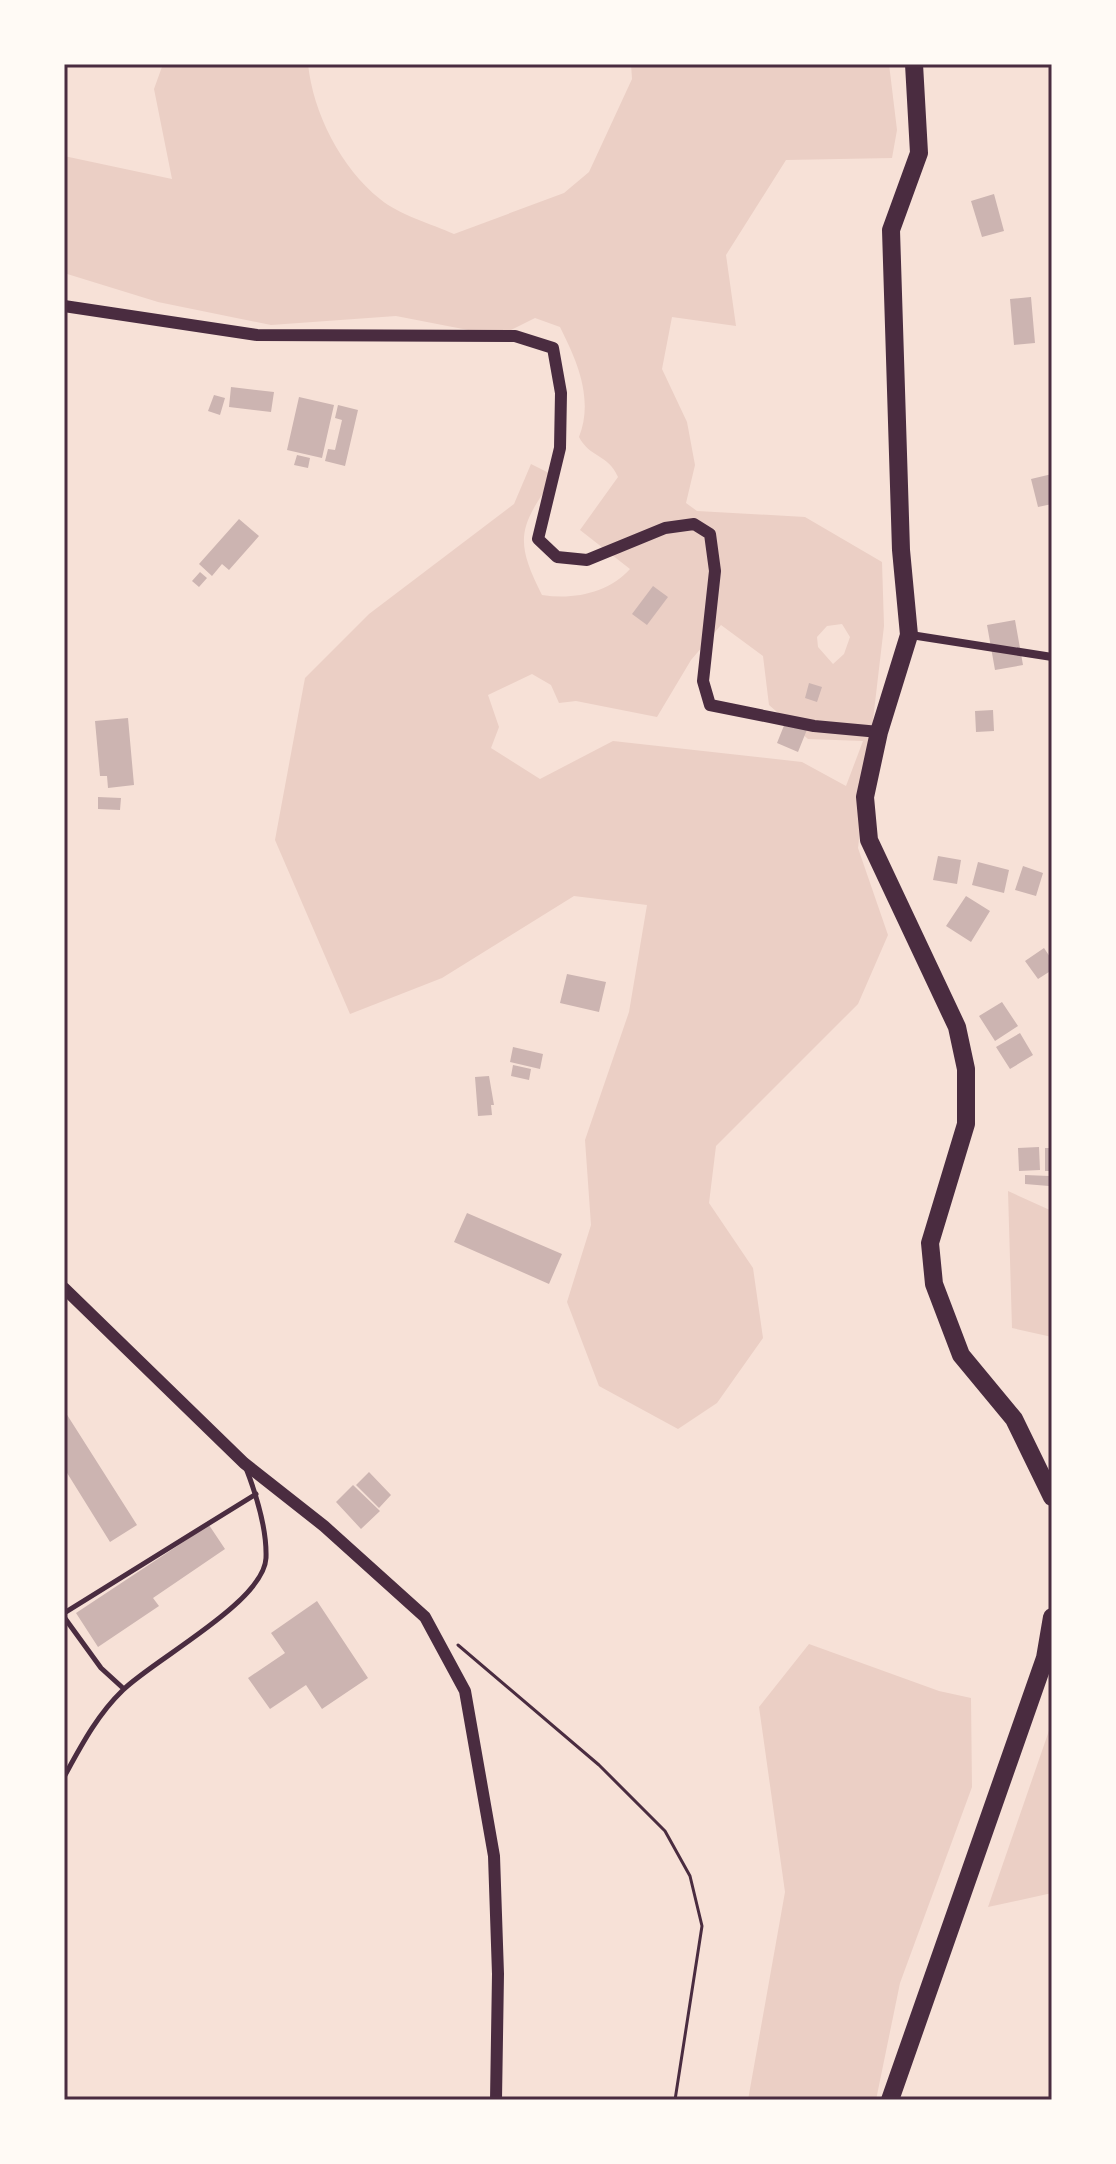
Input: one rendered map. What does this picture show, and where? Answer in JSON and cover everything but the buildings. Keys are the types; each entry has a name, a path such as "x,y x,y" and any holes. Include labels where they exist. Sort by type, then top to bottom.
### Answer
{"highway":[{"path":"914,64 919,153 891,230 901,550 909,635 879,732 865,797 869,840 957,1027 966,1069 966,1124 930,1243 934,1284 961,1355 1014,1419 1052,1497"},
{"path":"890,2100 1045,1658 1052,1617"}],"street":[{"path":"64,306 257,335 515,336 553,348 561,393 560,448 538,539 557,557 587,560 665,528 694,524 710,534 715,571 703,681 710,705 814,726 879,732"},
{"path":"909,635 1052,657"},
{"path":"64,1287 244,1463 324,1526 425,1617 465,1691 494,1856 498,1974 496,2100"}],"lane":[{"path":"64,1777 95,1722 124,1689 245,1596 266,1561 256,1494 244,1463"},
{"path":"124,1689 101,1668 64,1615 256,1494"}],"path":[{"path":"448,1637 621,1787 665,1831 690,1876 702,1926 675,2100"}],"shaded area":[{"path":"163,64 308,64 323,120 353,172 388,205 454,234 564,193 589,172 632,79 631,64 889,64 897,130 892,158 786,160 726,255 736,326 672,317 662,369 687,422 695,465 686,503 697,511 805,517 882,562 884,626 858,848 888,935 858,1004 716,1146 709,1203 753,1268 763,1338 717,1403 678,1429 599,1386 567,1302 591,1225 585,1140 629,1012 647,905 574,896 442,978 350,1014 275,840 305,678 369,614 514,504 531,464 555,476 534,508 524,533 527,559 542,595 590,593 611,584 630,569 580,530 618,477 609,464 588,449 579,437 585,409 584,394 572,353 560,327 535,318 499,336 396,316 271,325 158,302 64,273 64,156 172,179 154,89","holes":["842,624 850,637 844,654 833,664 818,647 817,637 827,626","721,625 763,656 769,705 808,739 863,741 846,786 802,762 613,741 540,779 491,748 499,727 488,695 532,674 551,685 559,703 576,701 657,717 691,660"]},
{"path":"1008,1191 1052,1211 1052,1337 1012,1328"},
{"path":"809,1644 939,1691 971,1698 972,1787 900,1983 876,2100 748,2100 785,1892 759,1707"},
{"path":"1052,1722 1052,1893 988,1907"}]}
